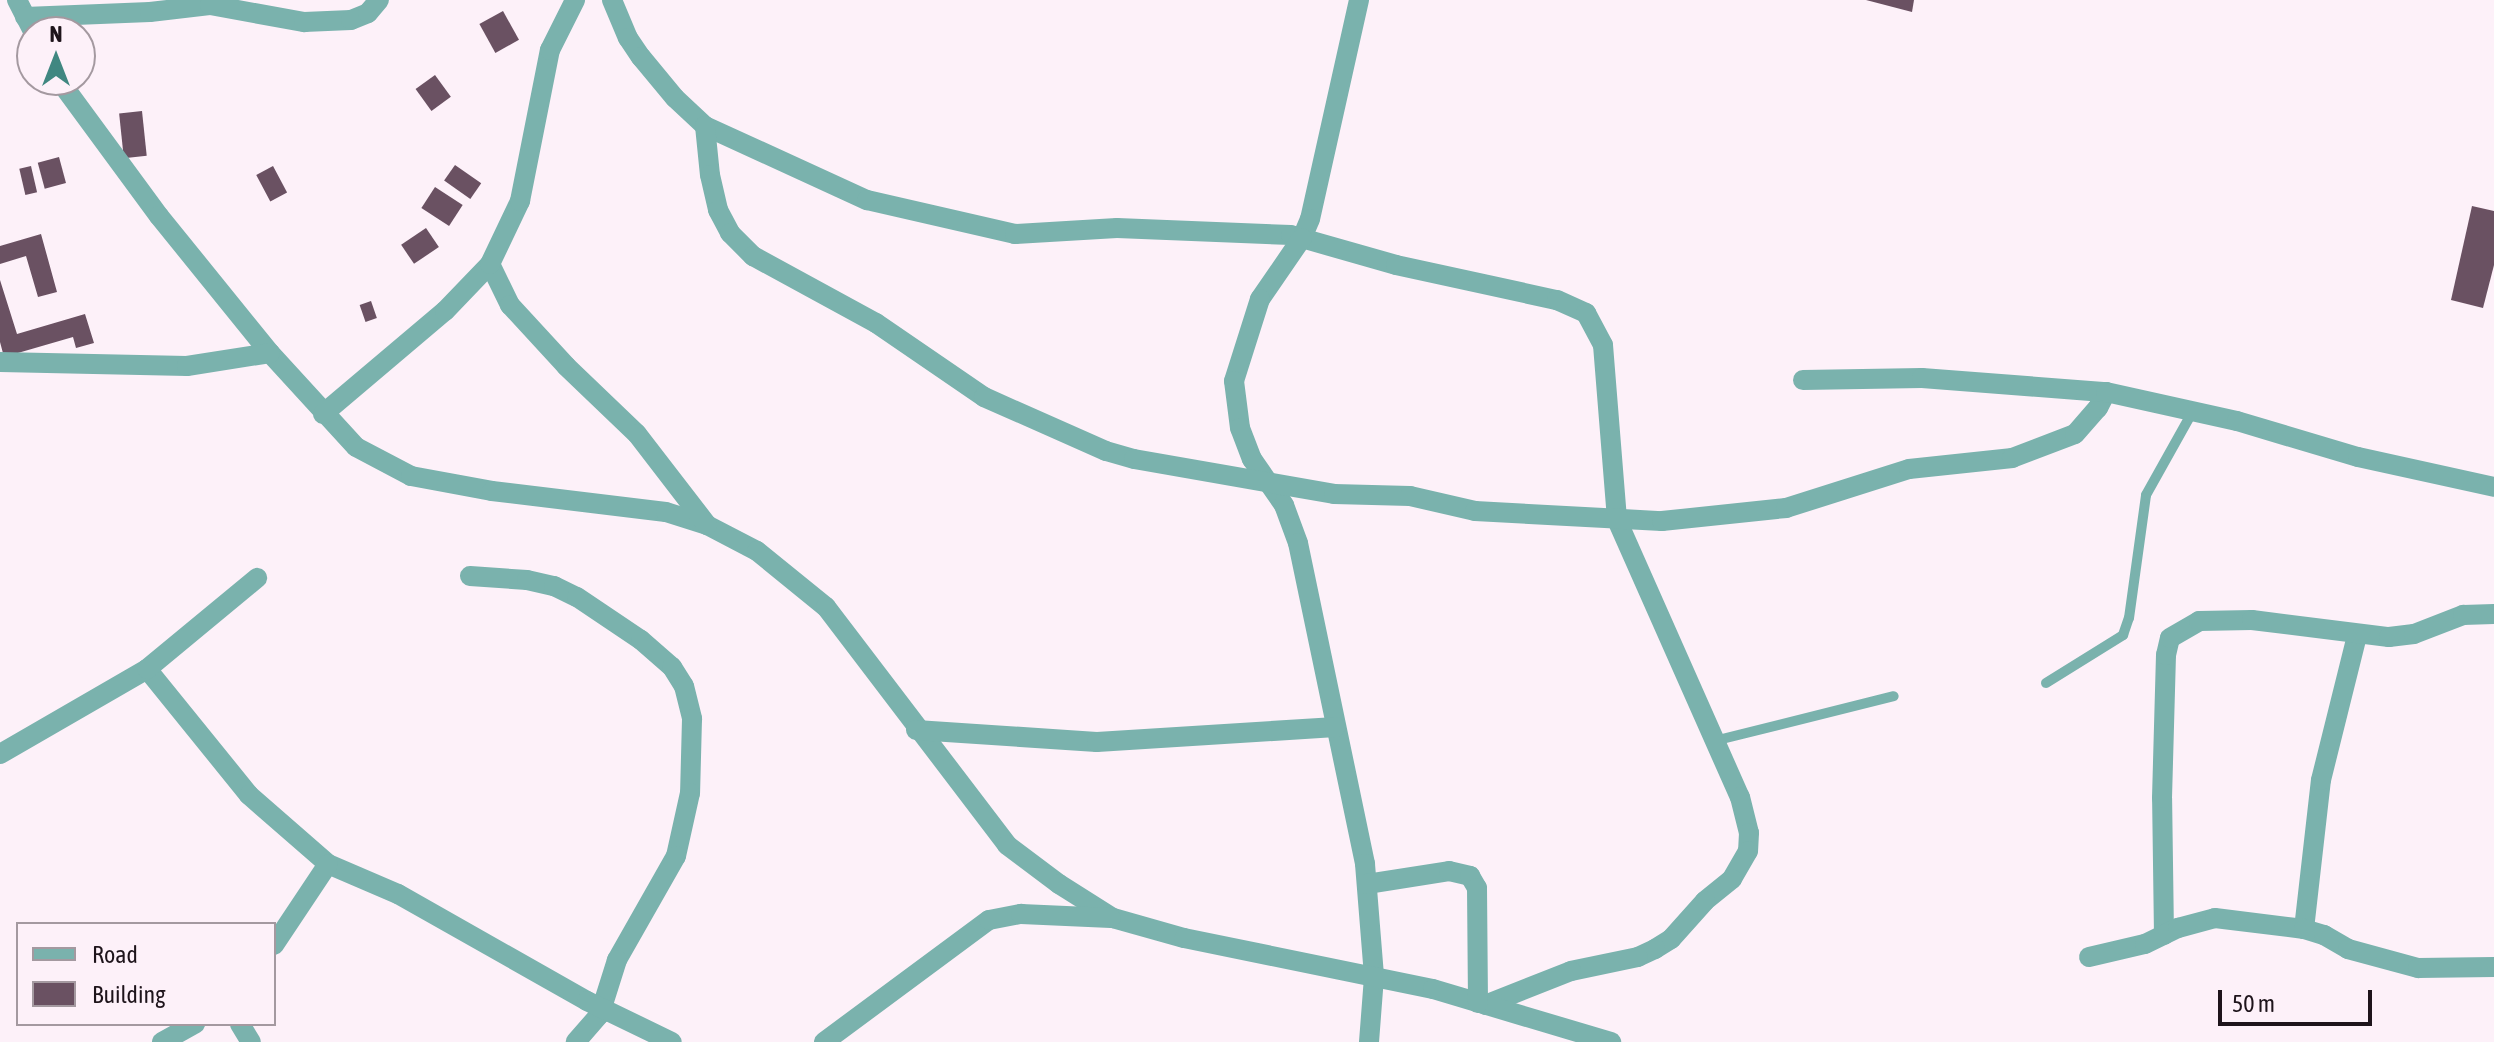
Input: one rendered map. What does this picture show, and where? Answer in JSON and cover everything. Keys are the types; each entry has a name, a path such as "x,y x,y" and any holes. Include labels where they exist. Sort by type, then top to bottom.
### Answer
{"street":[{"path":"25,16 148,6 210,5 304,22 351,20 368,13 379,0"},
{"path":"323,414 445,311 490,264 520,201 550,50 575,0"},
{"path":"612,0 624,31 641,57 675,98 705,126 867,200 1015,234 1117,228 1267,232 1302,238 1396,265 1557,300 1586,313 1603,345 1617,520 1718,740 1740,797 1749,833 1748,851 1732,879 1705,901 1671,939 1655,949 1638,957 1571,971 1481,1004"},
{"path":"1359,0 1319,184 1302,238 1260,299 1234,381 1240,428 1252,459 1284,505 1298,543 1336,727 1367,884 1374,977 1369,1042"},
{"path":"71,96 159,216 270,353 356,447 411,476 492,491 626,505 707,525 757,551 826,607 916,730 1007,845 1028,864 1113,918"},
{"path":"705,126 710,175 718,210 730,233 753,256 876,323 984,397 1134,459 1334,494 1410,496 1475,511 1650,522 1776,510 1909,469 1999,462 2075,434 2098,408 2106,392"},
{"path":"490,264 510,305 566,366 637,434 707,525"},
{"path":"0,362 187,366 270,353"},
{"path":"1803,380 1922,378 2106,392 2193,410 2358,457 2494,487"},
{"path":"470,576 527,580 554,586 577,597 641,640 672,667 684,686 692,719 690,793 683,831 665,876 617,960 603,1009 576,1042"},
{"path":"0,754 147,669 257,578"},
{"path":"2164,935 2162,798 2166,655 2170,638 2199,621 2252,620 2357,636 2414,634 2463,615 2494,614"},
{"path":"2304,929 2321,780 2357,636"},
{"path":"147,669 249,795 328,864 398,894 603,1009 672,1042"},
{"path":"916,730 1097,742 1336,727"},
{"path":"276,942 328,864"},
{"path":"1367,884 1449,871 1470,876 1477,888 1481,1004"},
{"path":"824,1042 989,920 1021,914 1113,918 1184,938 1374,977 1611,1042"},
{"path":"2089,957 2145,944 2215,918 2304,929 2348,949 2418,968 2494,967"},
{"path":"162,1042 191,1026"}],"lane":[{"path":"2046,683 2123,635 2129,618 2146,495 2193,410"},
{"path":"1718,740 1894,696"}],"building":[{"path":"1866,0 1914,0 1912,12"},
{"path":"503,11 519,40 495,53 479,24"},
{"path":"435,75 451,97 431,111 416,89"},
{"path":"142,111 147,156 124,158 119,113"},
{"path":"59,157 66,183 45,189 38,163"},
{"path":"455,165 481,183 470,199 444,181"},
{"path":"31,166 37,192 25,195 19,169"},
{"path":"273,166 287,192 270,201 256,175"},
{"path":"435,187 463,205 449,226 421,208"},
{"path":"2472,206 2494,211 2494,265 2483,308 2451,300"},
{"path":"426,228 439,247 414,264 401,245"},
{"path":"41,234 57,292 38,297 26,256 0,264 0,246"},
{"path":"0,280 17,334 85,314 94,343 76,348 73,337 4,357 0,342"},
{"path":"371,301 377,318 366,322 360,305"}]}
